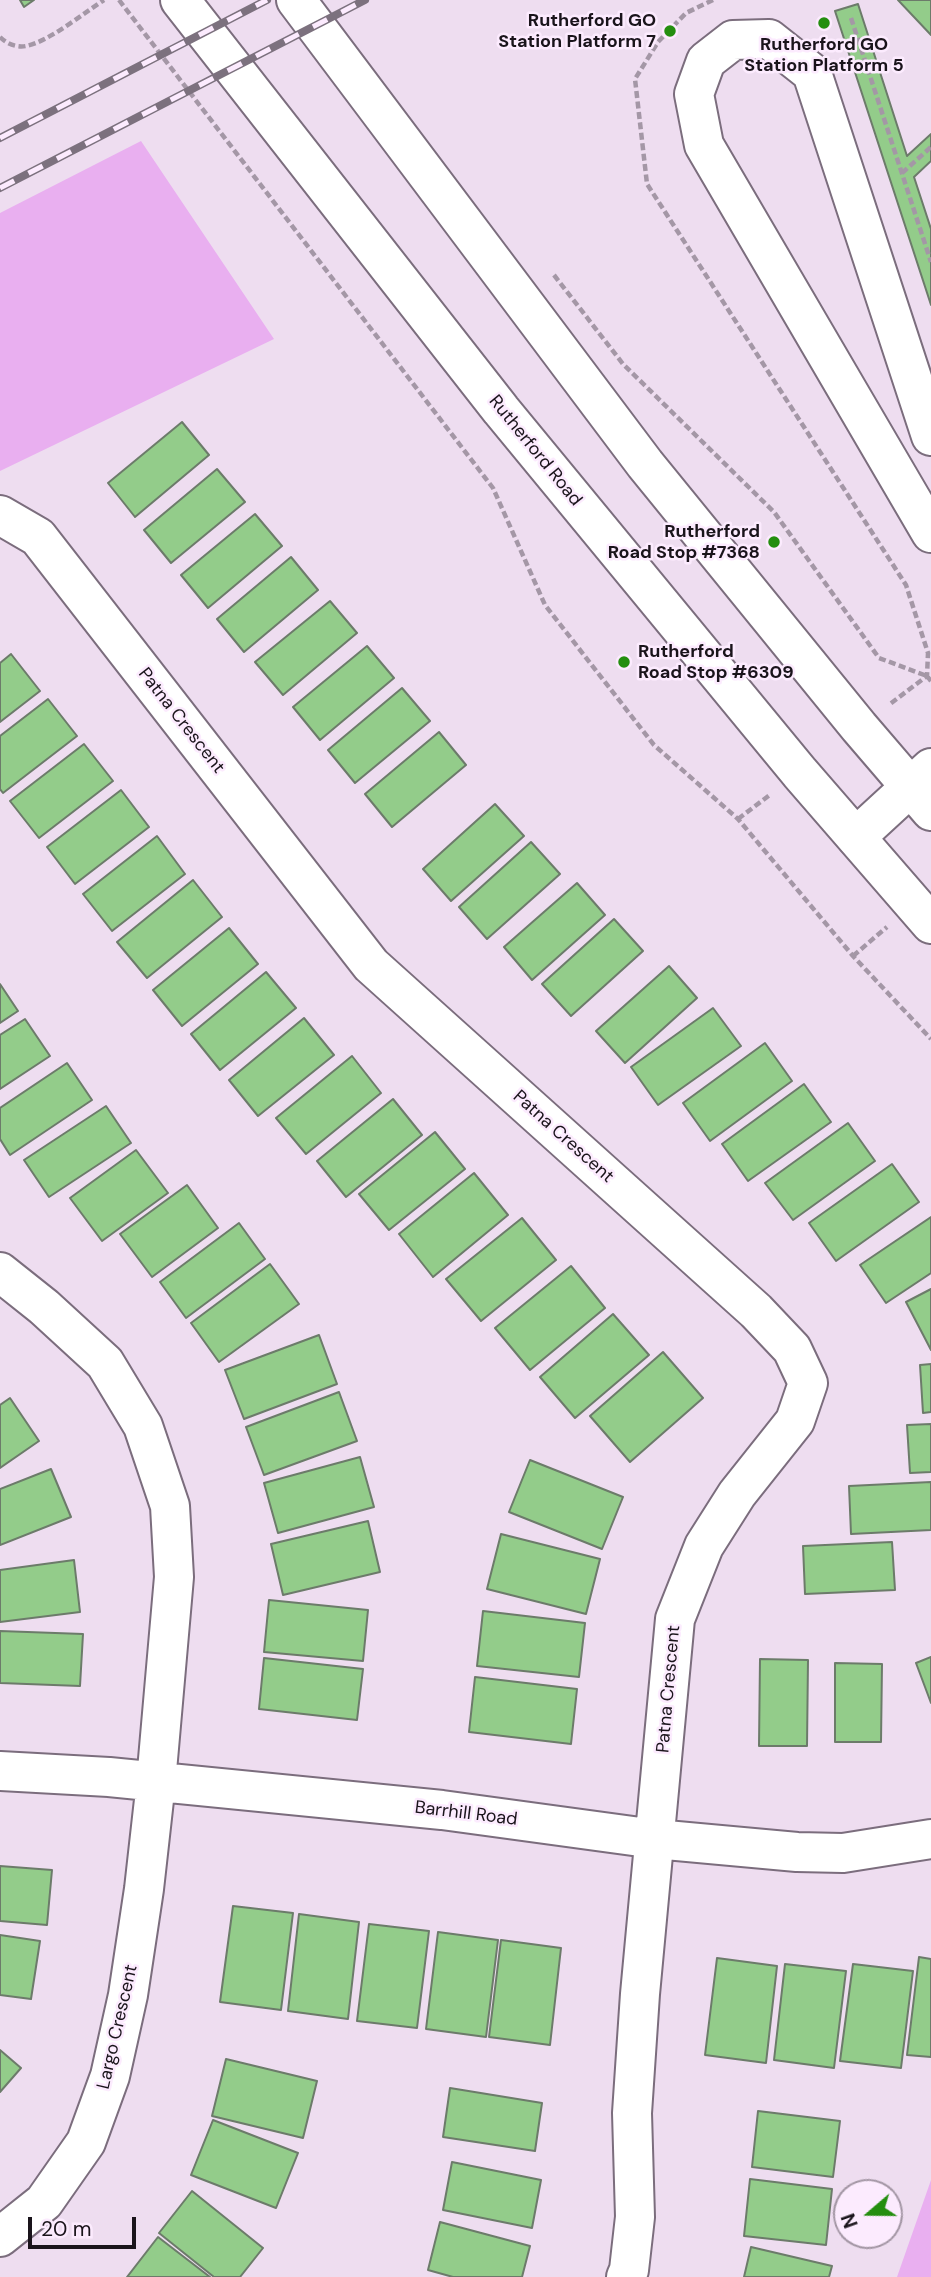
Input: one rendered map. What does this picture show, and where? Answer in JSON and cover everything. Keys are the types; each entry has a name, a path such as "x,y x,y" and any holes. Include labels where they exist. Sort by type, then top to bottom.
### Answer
{"street":[{"name":"Rutherford Road","path":"180,0 501,410 800,773 931,924"},
{"path":"296,0 645,464 859,727 924,788 856,836"},
{"path":"931,436 812,73 769,38 733,40 706,61 694,94 704,145 931,533"},
{"name":"Patna Crescent","path":"0,515 38,537 371,965 745,1302 792,1349 808,1383 795,1421 737,1493 704,1545 675,1619 655,1839"},
{"path":"0,1272 44,1307 105,1363 143,1426 170,1506 174,1577 156,1782"},
{"name":"Barrhill Road","path":"0,1771 109,1777 442,1810 655,1839 797,1852 843,1853 931,1839"},
{"name":"Largo Crescent","path":"0,2237 44,2202 86,2142 110,2076 130,1982 156,1782"},
{"path":"626,2277 635,2217 632,2113 655,1839"}],"path":[{"path":"0,37 7,44 24,47 46,38 104,0"},
{"path":"119,0 493,488 545,606 654,745 738,818 853,956 931,1039"},
{"path":"713,0 686,13 658,42 635,79 647,184 906,585 928,653 927,676"},
{"path":"851,18 931,262"},
{"path":"902,173 931,147"},
{"path":"546,265 623,364 774,512 879,658 927,676 931,681"}],"shaded area":[{"path":"141,141 274,339 0,471 0,213"},
{"path":"931,2180 931,2277 897,2277"}],"building":[{"path":"20,0 34,0 24,7"},
{"path":"898,0 931,0 931,35"},
{"path":"858,4 907,156 931,134 931,161 914,177 931,229 931,305 835,11"},
{"path":"182,422 209,455 135,517 108,483"},
{"path":"217,469 245,502 171,563 144,530"},
{"path":"255,514 282,546 208,608 181,575"},
{"path":"291,557 318,590 244,652 217,619"},
{"path":"330,601 357,633 283,695 255,662"},
{"path":"367,646 394,678 320,740 293,707"},
{"path":"11,654 40,691 0,722 0,663"},
{"path":"402,688 430,721 355,783 328,750"},
{"path":"48,699 77,736 3,793 0,789 0,736"},
{"path":"439,732 466,765 392,827 365,794"},
{"path":"84,744 113,781 39,838 10,801"},
{"path":"121,790 149,827 75,884 47,847"},
{"path":"495,804 524,836 451,901 423,869"},
{"path":"157,836 185,874 112,931 83,894"},
{"path":"531,842 560,874 487,939 459,907"},
{"path":"193,880 222,917 147,978 117,942"},
{"path":"577,883 605,915 532,980 504,947"},
{"path":"614,919 643,951 571,1016 542,984"},
{"path":"229,928 258,964 182,1026 153,990"},
{"path":"669,966 697,998 625,1063 596,1031"},
{"path":"266,972 296,1008 220,1070 191,1034"},
{"path":"0,984 18,1011 0,1023"},
{"path":"713,1008 741,1046 658,1105 631,1067"},
{"path":"304,1018 334,1055 258,1116 229,1080"},
{"path":"25,1019 50,1056 0,1089 0,1035"},
{"path":"765,1043 792,1081 710,1141 683,1103"},
{"path":"352,1056 381,1093 306,1154 276,1118"},
{"path":"67,1063 92,1100 10,1155 0,1139 0,1108"},
{"path":"804,1084 831,1122 748,1181 722,1144"},
{"path":"393,1099 422,1135 346,1197 317,1161"},
{"path":"106,1106 131,1143 49,1197 24,1160"},
{"path":"848,1123 875,1161 793,1220 765,1183"},
{"path":"435,1132 465,1169 389,1230 359,1194"},
{"path":"136,1150 168,1193 102,1241 70,1198"},
{"path":"892,1164 919,1202 836,1261 809,1223"},
{"path":"474,1173 508,1215 433,1277 399,1234"},
{"path":"187,1185 218,1228 152,1277 120,1234"},
{"path":"931,1217 931,1273 886,1303 860,1265"},
{"path":"522,1218 556,1260 481,1321 446,1279"},
{"path":"239,1223 265,1259 186,1318 160,1282"},
{"path":"270,1264 299,1304 219,1362 191,1323"},
{"path":"571,1266 605,1308 530,1370 495,1328"},
{"path":"931,1289 931,1350 906,1302"},
{"path":"613,1314 649,1355 575,1418 540,1377"},
{"path":"319,1335 337,1384 244,1419 225,1370"},
{"path":"663,1352 703,1398 630,1462 590,1416"},
{"path":"931,1364 931,1412 923,1413 920,1365"},
{"path":"339,1392 357,1441 264,1475 246,1427"},
{"path":"10,1398 39,1441 0,1468 0,1405"},
{"path":"931,1424 931,1472 910,1473 907,1425"},
{"path":"360,1457 374,1507 278,1533 264,1483"},
{"path":"530,1460 623,1497 602,1549 509,1512"},
{"path":"51,1469 71,1517 0,1545 0,1489"},
{"path":"931,1482 931,1530 851,1534 849,1486"},
{"path":"368,1521 380,1572 283,1595 271,1544"},
{"path":"501,1534 600,1559 586,1614 487,1589"},
{"path":"892,1542 895,1590 805,1594 803,1546"},
{"path":"74,1560 80,1612 0,1622 0,1570"},
{"path":"269,1600 368,1610 363,1661 264,1652"},
{"path":"483,1611 585,1623 579,1677 477,1666"},
{"path":"0,1631 83,1634 80,1686 0,1683"},
{"path":"931,1657 931,1703 916,1663"},
{"path":"264,1658 363,1669 357,1720 259,1709"},
{"path":"760,1659 808,1660 807,1746 759,1746"},
{"path":"835,1663 882,1664 881,1742 835,1742"},
{"path":"475,1677 577,1689 571,1744 469,1732"},
{"path":"0,1866 52,1870 47,1925 0,1921"},
{"path":"233,1906 293,1913 281,2010 220,2002"},
{"path":"299,1914 359,1922 348,2019 288,2011"},
{"path":"369,1924 429,1931 417,2028 357,2021"},
{"path":"438,1932 498,1940 486,2037 426,2029"},
{"path":"0,1935 40,1941 31,1999 0,1995"},
{"path":"501,1940 561,1948 550,2045 489,2037"},
{"path":"919,1957 931,1959 931,2057 907,2055"},
{"path":"717,1958 777,1966 766,2063 705,2055"},
{"path":"785,1964 846,1971 834,2068 774,2060"},
{"path":"853,1964 913,1971 901,2068 840,2061"},
{"path":"0,2050 21,2068 0,2092"},
{"path":"226,2059 317,2081 303,2138 212,2116"},
{"path":"450,2088 542,2103 535,2151 443,2137"},
{"path":"758,2111 840,2121 833,2177 752,2167"},
{"path":"213,2120 298,2153 276,2208 191,2175"},
{"path":"452,2162 541,2180 532,2228 443,2210"},
{"path":"750,2179 832,2189 826,2245 744,2236"},
{"path":"192,2191 263,2248 240,2277 214,2277 159,2233"},
{"path":"440,2222 530,2246 522,2277 453,2277 428,2270"},
{"path":"158,2237 210,2277 127,2277"},
{"path":"751,2247 832,2266 829,2277 744,2277"}],"railway":[{"path":"0,138 267,0"},
{"path":"0,188 365,0"}],"place":[{"name":"Rutherford GO Station Platform 5","path":"824,23"},
{"name":"Rutherford GO Station Platform 7","path":"670,31"},
{"name":"Rutherford Road Stop #7368","path":"774,542"},
{"name":"Rutherford Road Stop #6309","path":"624,662"}]}
